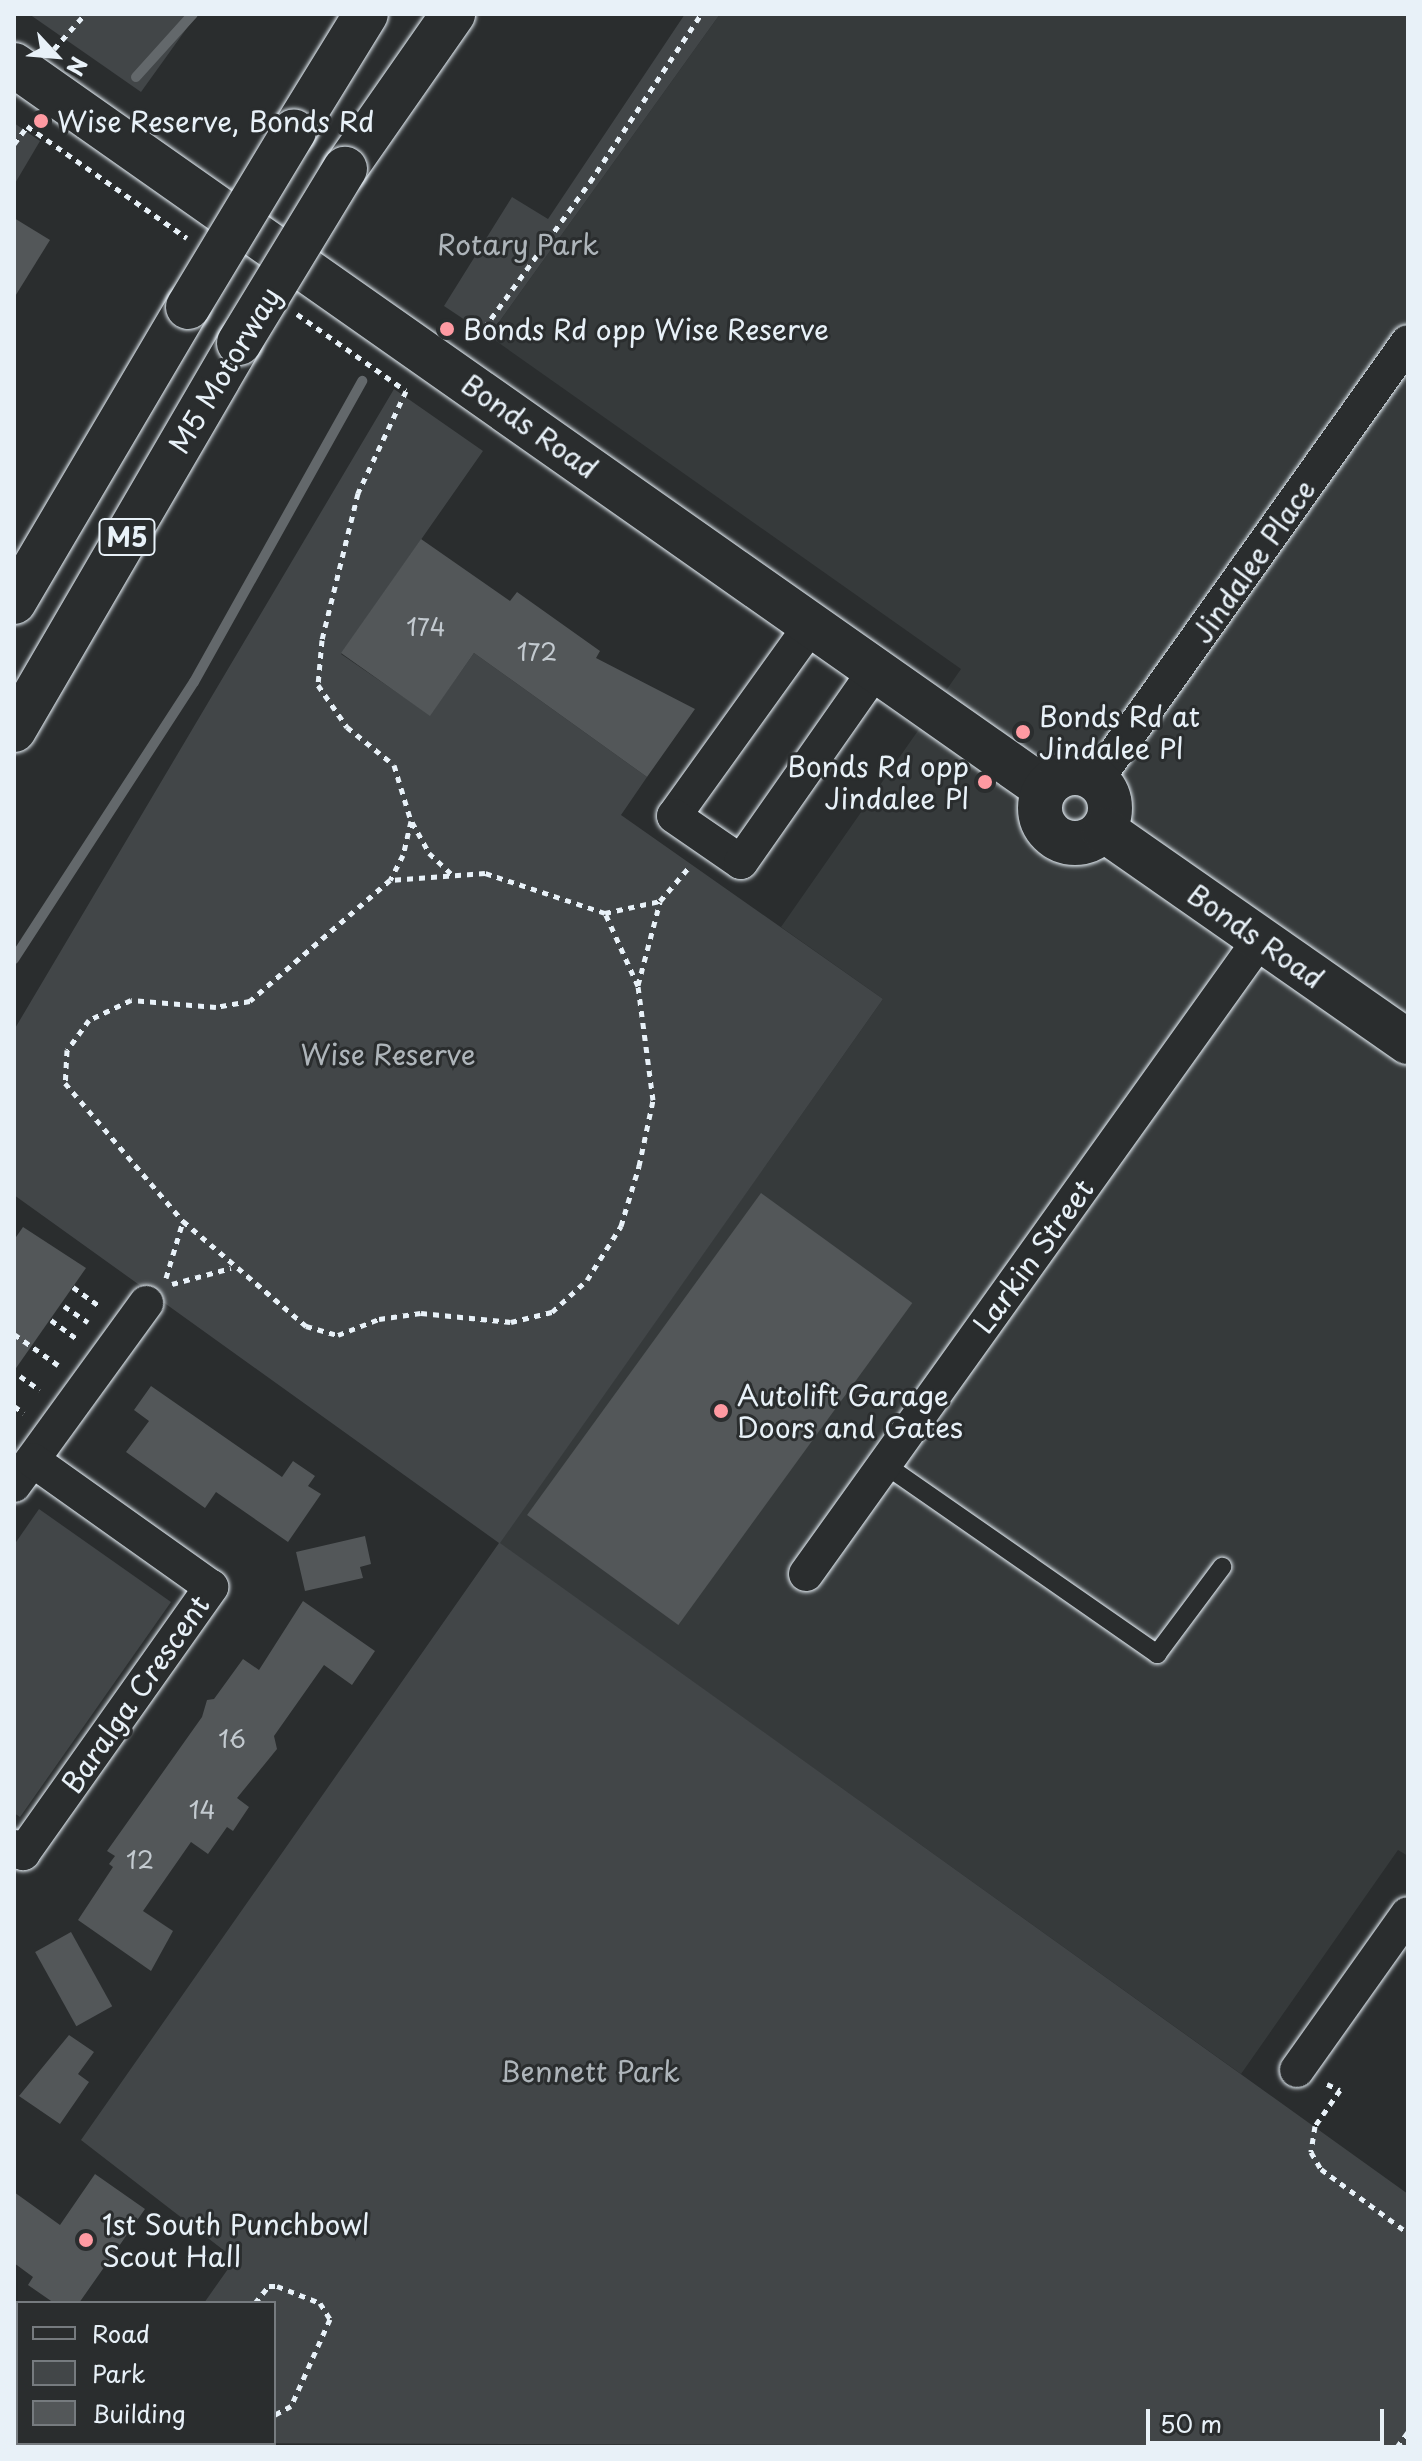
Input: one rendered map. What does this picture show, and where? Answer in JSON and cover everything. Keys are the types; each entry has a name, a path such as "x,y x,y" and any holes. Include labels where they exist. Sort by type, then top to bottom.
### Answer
{"main road":[{"name":"M5","path":"14,602 366,14"},
{"name":"M5 Motorway","path":"14,730 239,343 440,14"},
{"name":"M5","path":"345,169 453,14"},
{"name":"Bonds Road","path":"14,65 1045,789"},
{"path":"1063,775 1097,779 1110,798 1104,830 1084,843 1050,834 1040,813 1045,789 1063,775"},
{"name":"Bonds Road","path":"1104,830 1408,1042"}],"street":[{"name":"Jindalee Place","path":"1097,779 1408,342"},
{"path":"812,624 674,816 741,862 876,669"},
{"name":"Larkin Street","path":"806,1574 1261,938"},
{"path":"23,1473 146,1303"},
{"name":"Baralga Crescent","path":"14,1847 23,1853 211,1587 23,1473"},
{"path":"1297,2070 1408,1914"}],"lane":[{"path":"884,1464 1157,1654 1222,1567"}],"path":[{"path":"59,44 85,14"},
{"path":"477,338 590,182 701,14"},
{"path":"14,144 27,126"},
{"path":"406,391 398,417 358,493 322,640 318,685 347,727 394,765 411,821 429,853 453,875"},
{"path":"411,821 403,855 390,880 250,1001 216,1007 131,1000 89,1020 67,1050 65,1083 183,1221 232,1268 306,1326 338,1335 379,1319 421,1313 511,1322 552,1312 587,1280 621,1226 639,1166 653,1100 638,986 605,913"},
{"path":"638,986 660,901 710,841"},
{"path":"390,880 485,873 605,913 660,901"},
{"path":"183,1221 163,1287 232,1268"},
{"path":"73,1287 99,1306"},
{"path":"64,1306 88,1322"},
{"path":"51,1320 76,1338"},
{"path":"14,1334 58,1365"},
{"path":"20,1376 40,1390"},
{"path":"14,1406 24,1413"},
{"path":"1297,2070 1340,2090 1315,2126 1311,2152 1321,2169 1408,2233"},
{"path":"256,2301 264,2290 277,2286 320,2303 330,2319 291,2406 276,2414"},
{"path":"1397,2447 1408,2432"}],"shaded area":[{"path":"720,14 1408,14 1408,1856 1398,1850 1241,2074 499,1543 883,999 781,927 961,669 489,336"}],"green space":[{"path":"29,14 197,14 141,92"},
{"name":"Rotary Park","path":"685,14 720,14 489,336 444,306 512,197 548,219"},
{"path":"14,123 40,141 14,185"},
{"path":"394,389 483,451 341,654 430,715 474,653 647,777 621,815 883,999 500,1543 1408,2194 1408,2447 276,2443 276,2301 205,2301 235,2259 81,2140 499,1543 14,1195 14,1030"},
{"path":"39,1509 171,1602 20,1817 14,1813 14,1545"}],"building":[{"path":"14,218 50,240 14,298"},
{"path":"421,539 510,601 517,592 600,651 596,658 695,709 647,777 474,653 430,716 341,653"},
{"name":"Autolift Garage Doors and Gates","path":"761,1193 912,1303 678,1625 527,1515"},
{"path":"23,1227 86,1268 14,1371 14,1240"},
{"path":"151,1386 282,1477 293,1461 315,1476 308,1486 321,1494 288,1542 216,1492 205,1508 126,1452 149,1421 134,1410"},
{"path":"365,1536 371,1564 360,1567 363,1578 305,1591 296,1552"},
{"path":"303,1601 375,1651 352,1685 324,1665 274,1736 277,1749 237,1798 249,1807 233,1831 227,1827 208,1854 191,1842 143,1911 173,1931 151,1971 78,1920 113,1867 109,1864 115,1856 107,1851 202,1717 207,1700 214,1699 243,1659 259,1670"},
{"path":"71,1932 112,2006 76,2026 35,1952"},
{"path":"69,2035 94,2052 78,2074 89,2082 60,2124 19,2096"},
{"name":"1st South Punchbowl Scout Hall","path":"95,2174 145,2209 80,2301 51,2301 28,2285 33,2277 14,2263 14,2192 60,2225"}],"waterway":[{"path":"136,77 193,14"},
{"path":"14,959 194,682 362,381"}],"place":[{"name":"Wise Reserve, Bonds Rd","path":"41,121"},
{"name":"Bonds Rd opp Wise Reserve","path":"447,329"},
{"name":"Bonds Rd at Jindalee Pl","path":"1023,732"},
{"name":"Bonds Rd opp Jindalee Pl","path":"985,782"},
{"name":"Autolift Garage Doors and Gates","path":"721,1411"},
{"name":"1st South Punchbowl Scout Hall","path":"86,2240"}],"park label":[{"name":"Wise Reserve","path":"388,1054"},
{"name":"Bennett Park","path":"590,2071"}]}
